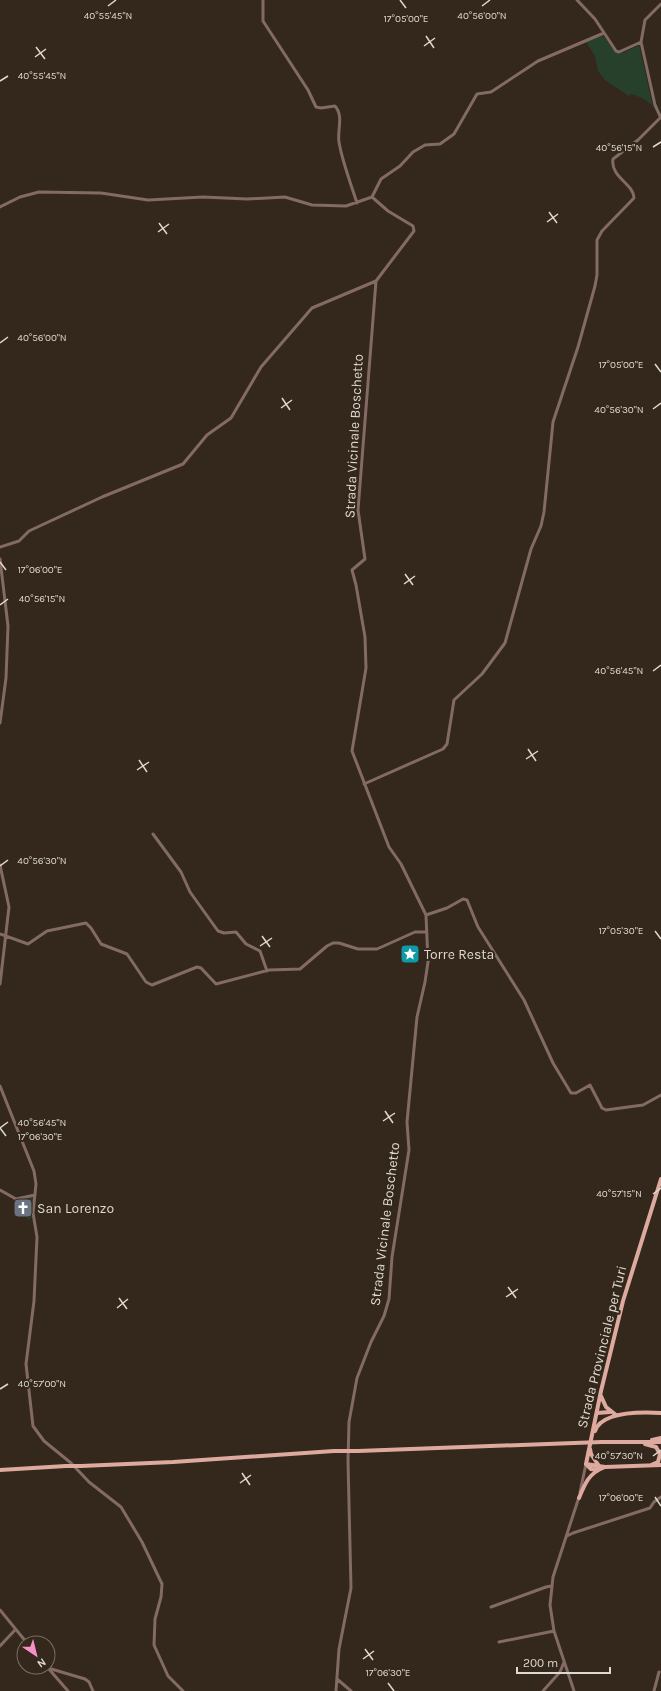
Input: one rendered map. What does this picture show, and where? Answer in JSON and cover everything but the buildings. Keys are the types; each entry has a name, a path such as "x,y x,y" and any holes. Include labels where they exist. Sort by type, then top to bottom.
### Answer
{"main road":[{"name":"Strada Provinciale per Turi","path":"586,1464 596,1413 623,1301 661,1179"},
{"path":"601,1391 603,1402 611,1412 616,1415"},
{"path":"596,1413 611,1412"},
{"path":"596,1413 608,1418"},
{"path":"652,1413 661,1417"},
{"path":"598,1468 591,1454 590,1446 597,1425 616,1415 661,1413"},
{"path":"630,1442 656,1440 661,1438"},
{"path":"0,1470 173,1462 334,1451 602,1442 661,1442"},
{"path":"630,1442 648,1444 654,1446 658,1450 660,1454 658,1462 648,1466"},
{"path":"586,1464 598,1468 661,1465"},
{"path":"579,1498 585,1482 598,1468"}],"street":[{"path":"263,0 263,21 308,90 316,107 321,108 335,106 338,110 340,119 339,142 357,203"},
{"path":"577,0 588,10 617,52 641,42"},
{"path":"364,784 444,749 447,744 454,700 482,674 505,643 531,549 541,526 544,512 554,422 578,347 595,286 597,275 597,240 602,231 634,198 633,193 613,166 613,159 638,140 661,117 655,105 641,42 644,20 661,4"},
{"path":"0,207 20,197 39,192 101,193 148,200 203,197 247,199 285,197 312,205 337,206 357,203 372,197 381,179 400,166 412,152 425,145 440,144 454,134 477,94 491,92 538,61 604,33"},
{"path":"0,547 19,541 29,531 102,497 183,464 206,435 231,418 262,367 312,308 376,281 414,231 413,226 388,211 372,197"},
{"name":"Strada Vicinale Boschetto","path":"336,1691 339,1649 351,1588 348,1433 351,1406 357,1378 364,1357 384,1316 389,1299 392,1257 408,1150 407,1122 417,1017 427,971 426,915 401,864 389,847 352,752 366,668 365,637 352,570 365,559 358,510 376,281"},
{"path":"0,559 8,626 6,678 0,723"},
{"path":"153,834 181,872 190,892 218,931 224,933 236,932 246,944 258,950 262,954 267,971"},
{"path":"0,865 9,902 7,936 0,984"},
{"path":"426,915 447,908 460,900 467,900 478,926 524,1000 546,1049 571,1093 576,1093 590,1085 602,1108 606,1110 644,1105 661,1095"},
{"path":"0,934 31,944 47,931 86,923 101,944 127,954 146,982 150,985 197,968 201,968 216,984 267,971 300,969 327,946 333,943 339,943 358,949 377,949 415,932 426,932"},
{"path":"0,1086 35,1175 33,1213 37,1234 37,1244 34,1302 26,1364 33,1426 44,1441 71,1463 96,1488 116,1501 142,1542 162,1584 161,1597 155,1619 154,1645 168,1676 183,1691"},
{"path":"0,1190 16,1199 35,1195"},
{"name":"Strada Provinciale per Turi","path":"574,1691 554,1631 550,1605 551,1586 557,1562 579,1498 586,1464"},
{"path":"567,1536 650,1508 654,1502 661,1497"},
{"path":"491,1606 551,1586"},
{"path":"0,1610 20,1635"},
{"path":"0,1646 15,1630"},
{"path":"499,1642 554,1631"},
{"path":"544,1691 560,1672 564,1662"},
{"path":"56,1670 85,1679 89,1682 93,1691"},
{"path":"560,1672 568,1675"},
{"path":"654,1691 659,1672"},
{"path":"55,1675 68,1691"},
{"path":"337,1679 351,1691"}],"green space":[{"path":"601,36 604,37 616,53 623,53 639,45 653,107 646,100 640,97 631,94 629,96 605,80 598,71 595,56 586,42"},
{"path":"29,1196 33,1198 32,1217 28,1220 14,1202"}],"place":[{"name":"Torre Resta","path":"410,954"},
{"name":"San Lorenzo","path":"23,1208"}]}
